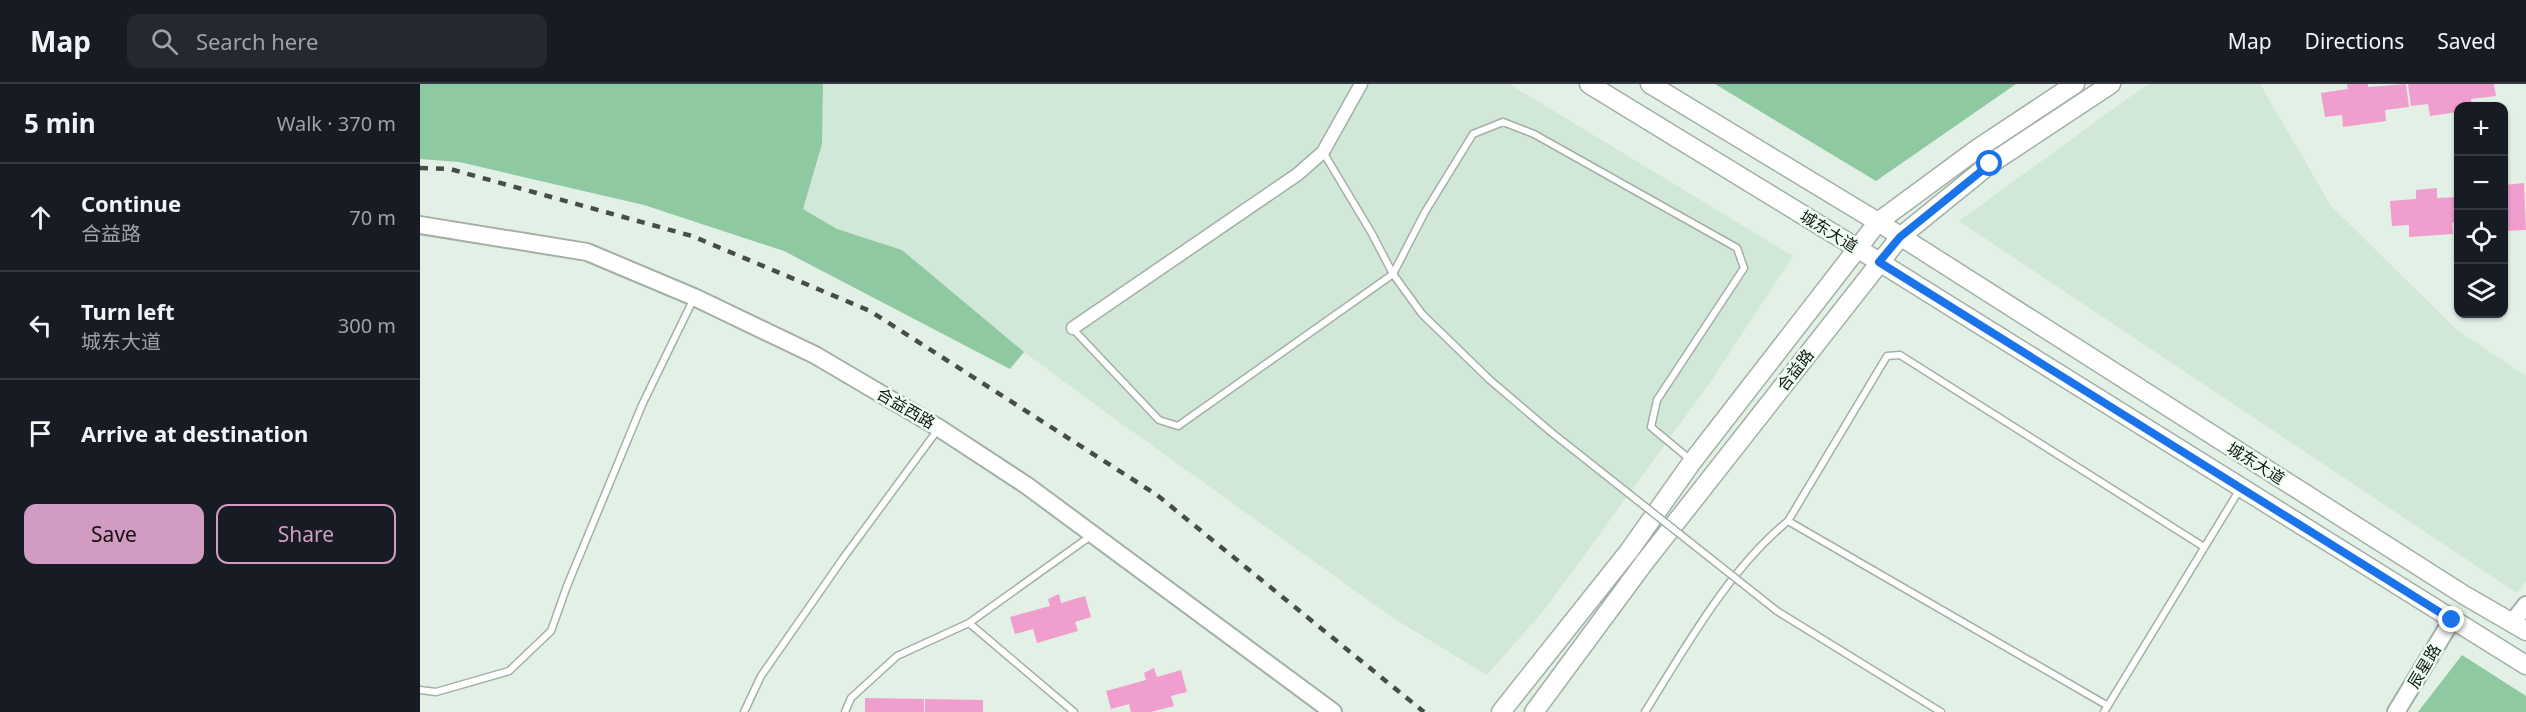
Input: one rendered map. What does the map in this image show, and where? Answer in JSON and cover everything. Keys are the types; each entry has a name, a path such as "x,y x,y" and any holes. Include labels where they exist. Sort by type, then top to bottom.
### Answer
{"main road":[{"name":"城东大道","path":"1589,84 1857,248 2526,665"},
{"name":"城东大道","path":"1650,84 1878,222 2519,627"},
{"name":"合益路","path":"1501,712 1629,551 1692,462 1878,222 2056,93 2075,84"},
{"name":"合益路","path":"1534,712 1644,563 1900,237 1990,164 2111,84"}],"street":[{"path":"1073,328 1298,174 1323,152 1361,84"},
{"name":"合益西路","path":"420,225 587,252 694,297 815,355 939,428 1026,485 1333,712"},
{"path":"2519,627 2526,605"},
{"name":"辰星路","path":"2396,712 2452,620"}],"lane":[{"path":"1073,328 1159,420 1178,426 1393,274 1425,212 1473,134 1503,122 1534,134 1737,248 1744,268 1657,400 1651,427 1692,462"},
{"path":"1323,152 1371,232 1393,274 1422,314 1490,380 1551,432 1777,611 1941,712"},
{"path":"420,690 436,692 509,671 551,631 567,586 642,405 694,297"},
{"path":"1645,712 1699,626 1764,540 1788,521 1887,356 1900,355 2204,547"},
{"path":"744,712 760,676 843,557 939,428"},
{"path":"1788,521 2106,709 2240,488"},
{"path":"845,712 851,698 897,656 969,623 1093,534"},
{"path":"969,623 1074,712"}],"shaded area":[{"path":"823,84 1509,84 1793,256 1709,384 1545,609 1487,675 1393,618 1086,398 1024,352 902,250 837,229 803,209 822,144"},
{"path":"2151,84 2260,84 2331,206 2457,330 2526,376 2526,581 2517,593 1959,221 2142,88"}],"green space":[{"path":"420,84 823,84 822,144 803,209 837,229 902,250 1024,352 1010,369 784,251 644,205 459,162 420,159"},
{"path":"1715,84 2016,84 1876,181"},
{"path":"2462,655 2526,696 2526,712 2418,712"}],"building":[{"path":"2347,84 2368,84 2368,87 2406,84 2409,107 2385,110 2386,121 2343,127 2342,115 2325,117 2321,93 2348,89"},
{"path":"2408,84 2494,84 2496,96 2471,99 2471,102 2454,102 2454,113 2430,116 2428,104 2411,106"},
{"path":"2524,183 2526,230 2508,231 2508,185"},
{"path":"2437,188 2437,198 2454,197 2453,234 2409,237 2409,225 2392,226 2390,201 2416,199 2416,190"},
{"path":"1059,594 1061,603 1085,596 1091,617 1075,622 1078,631 1037,643 1033,629 1015,634 1010,617 1050,606 1048,599"},
{"path":"1154,668 1157,677 1181,670 1187,692 1171,696 1174,706 1151,712 1131,712 1129,704 1111,709 1106,691 1146,680 1144,673"},
{"path":"865,698 924,699 924,712 865,712"},
{"path":"925,699 983,700 983,712 925,712"}],"railway":[{"path":"420,168 450,169 692,236 870,311 1157,495 1424,712"}],"route":[{"path":"1990,164 1900,237 1879,262 2452,620"}]}
